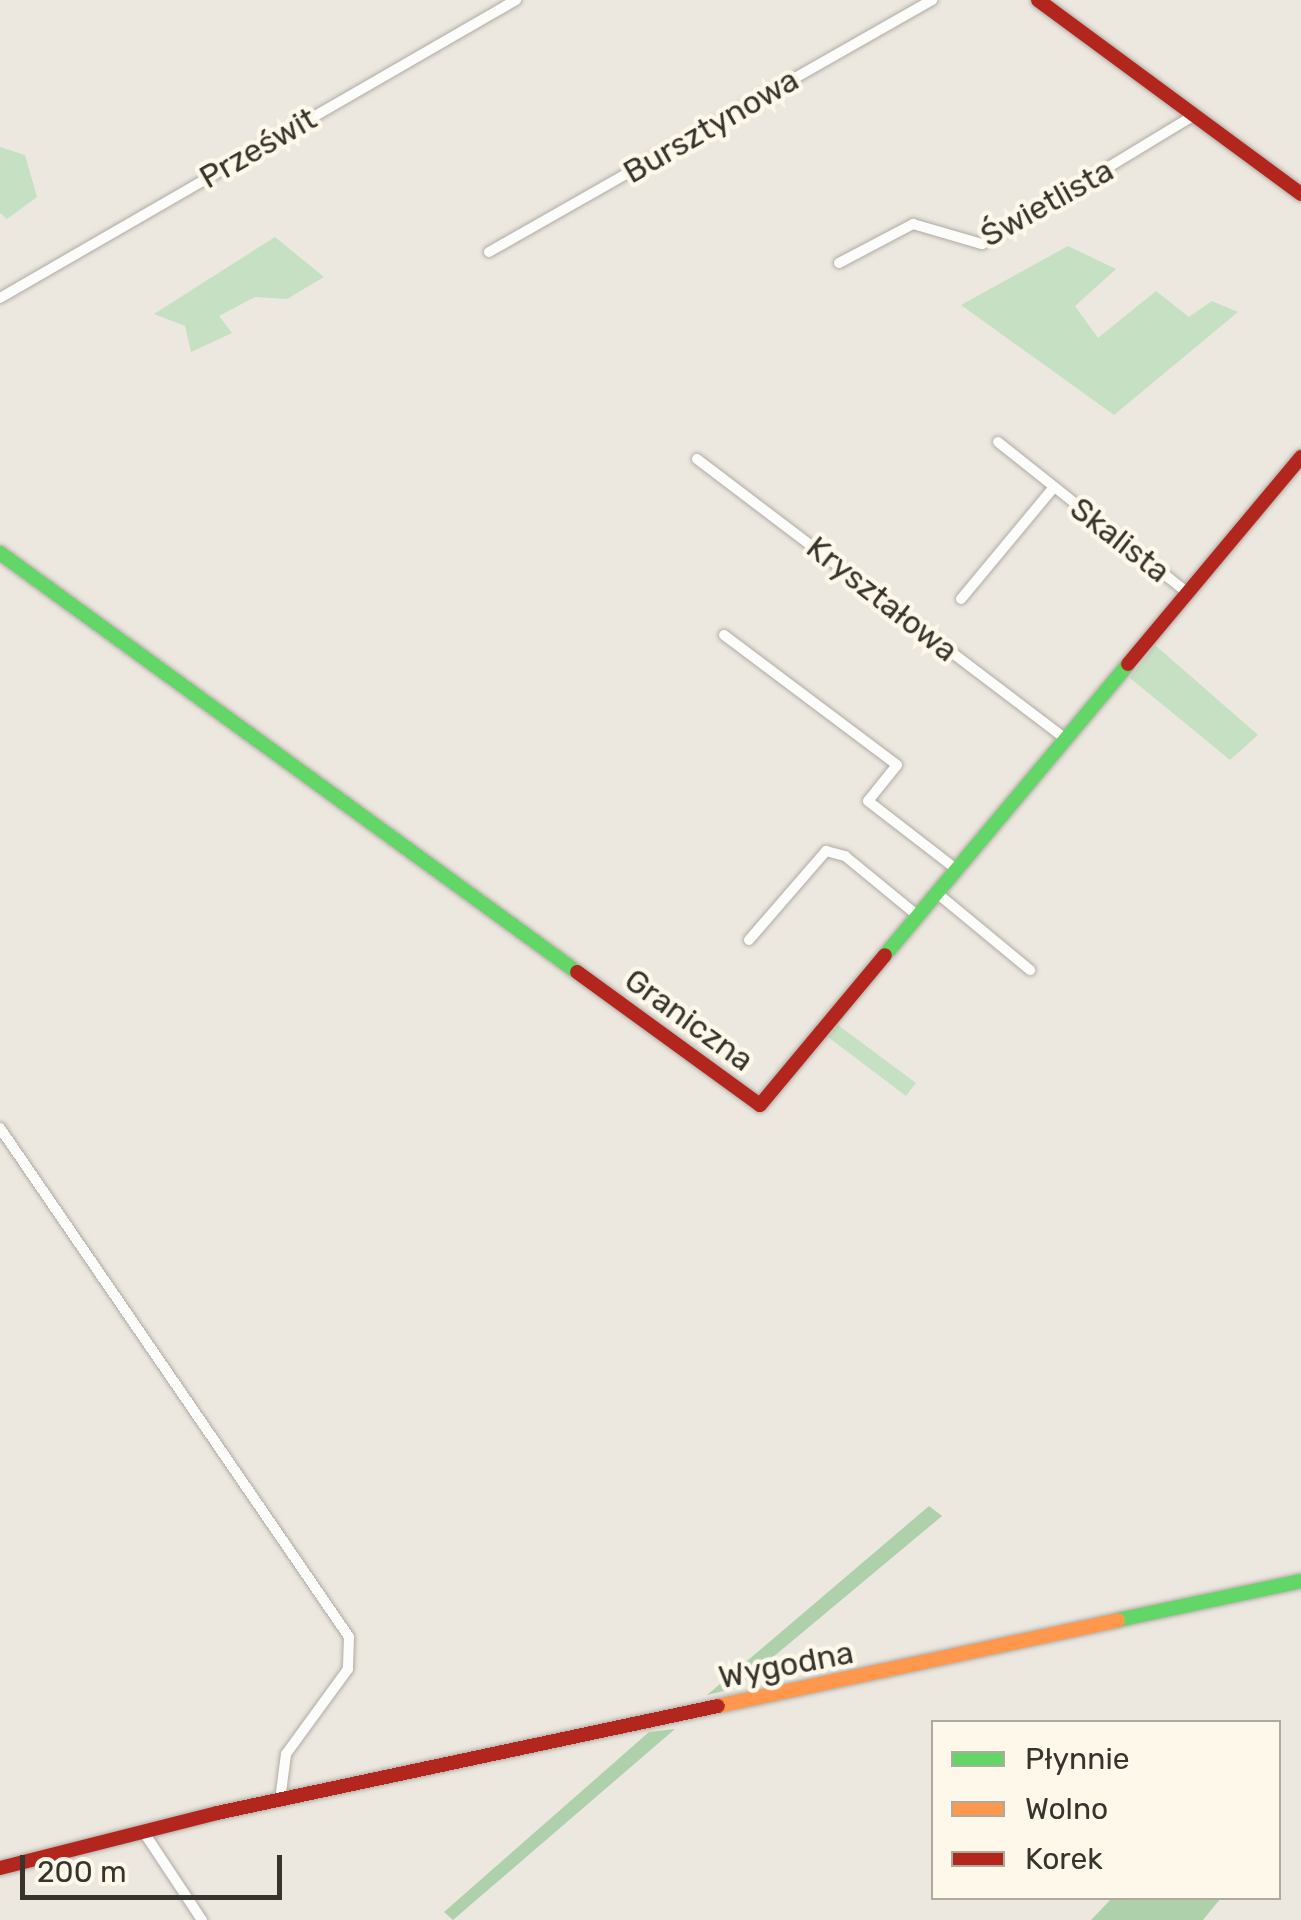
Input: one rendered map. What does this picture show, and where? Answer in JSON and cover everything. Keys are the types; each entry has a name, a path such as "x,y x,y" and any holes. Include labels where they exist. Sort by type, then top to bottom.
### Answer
{"street":[{"name":"Prześwit","path":"0,298 516,0"},
{"name":"Bursztynowa","path":"489,252 932,0"},
{"path":"1049,3 1301,194"},
{"name":"Świetlista","path":"839,263 913,224 982,244 1194,115"},
{"name":"Skalista","path":"998,442 1188,593"},
{"name":"Graniczna","path":"0,553 760,1105 1301,457"},
{"name":"Kryształowa","path":"697,459 1066,739"},
{"name":"Skalista","path":"960,599 1053,488"},
{"path":"724,635 897,765 868,801 956,869"},
{"path":"748,940 818,857 836,850 918,916"},
{"path":"937,893 1030,970"},
{"path":"0,1128 350,1637 348,1669 286,1754 280,1800"},
{"name":"Wygodna","path":"0,1868 280,1800 1301,1581"},
{"path":"143,1831 202,1920"}],"green space":[{"path":"0,147 25,155 37,197 7,219 0,213"},
{"path":"275,237 324,277 287,299 255,297 219,316 232,333 191,352 185,326 154,314"},
{"path":"1068,246 1116,269 1075,306 1098,338 1156,291 1189,317 1212,301 1238,312 1114,415 961,305"},
{"path":"1155,645 1258,735 1230,760 1130,678"},
{"path":"838,1025 916,1083 906,1096 828,1037"},
{"path":"929,1506 942,1516 736,1688 707,1695"},
{"path":"675,1729 453,1920 444,1912 649,1732"},
{"path":"1110,1900 1219,1900 1203,1920 1091,1920"}],"traffic: fast":[{"path":"0,553 577,972"},
{"path":"885,955 1128,664"},
{"path":"1118,1620 1301,1581"}],"traffic: slow":[{"path":"718,1706 1118,1620"}],"traffic: jam":[{"path":"1038,0 1301,194"},
{"path":"1128,664 1301,457"},
{"path":"577,972 760,1105 885,955"},
{"path":"0,1868 217,1813 718,1706"}]}
